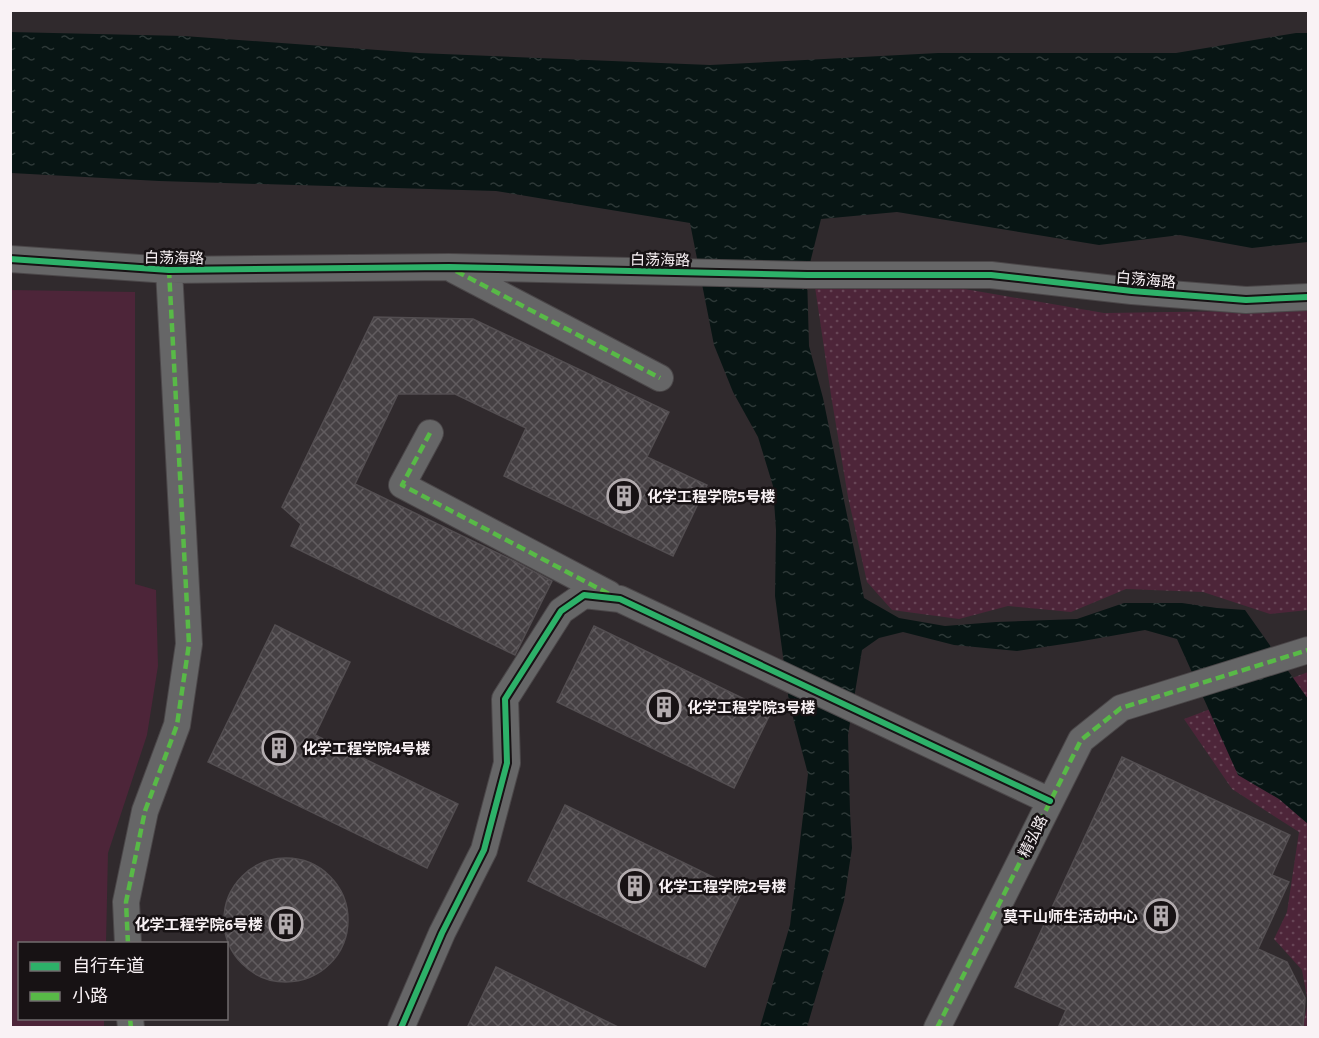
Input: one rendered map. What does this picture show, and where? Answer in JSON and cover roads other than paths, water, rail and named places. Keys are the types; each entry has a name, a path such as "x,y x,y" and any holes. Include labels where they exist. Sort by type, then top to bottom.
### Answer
{"street":[{"name":"白荡海路","path":"10,259 169,270 448,267 807,275 991,275 1132,291 1246,300 1308,297"},
{"path":"448,267 660,378"},
{"path":"128,942 126,902 145,811 177,725 189,644 169,270"},
{"path":"430,433 402,485 620,599 1050,801"},
{"path":"401,1028 442,933 484,850 507,763 505,699 561,611 584,595 620,599"},
{"name":"精弘路","path":"937,1028 1081,740 1121,708 1306,650"}],"water":[{"path":"10,32 184,36 419,53 710,65 938,53 1176,53 1308,33 1308,242 1252,248 1180,235 1099,245 897,212 821,219 807,275 809,346 823,398 864,598 899,618 945,626 1077,619 1124,603 1182,603 1245,610 1308,699 1308,824 1279,799 1238,775 1177,639 1145,630 1017,651 954,645 903,632 879,638 862,650 848,735 852,848 844,901 807,1027 760,1027 790,925 808,774 789,702 775,596 776,530 773,486 758,437 733,392 714,345 690,223 496,191 159,181 11,173"}],"place":[{"name":"化学工程学院5号楼","path":"624,496"},
{"name":"化学工程学院3号楼","path":"664,707"},
{"name":"化学工程学院4号楼","path":"279,748"},
{"name":"化学工程学院2号楼","path":"635,886"},
{"name":"莫干山师生活动中心","path":"1161,916"},
{"name":"化学工程学院6号楼","path":"286,924"}]}
